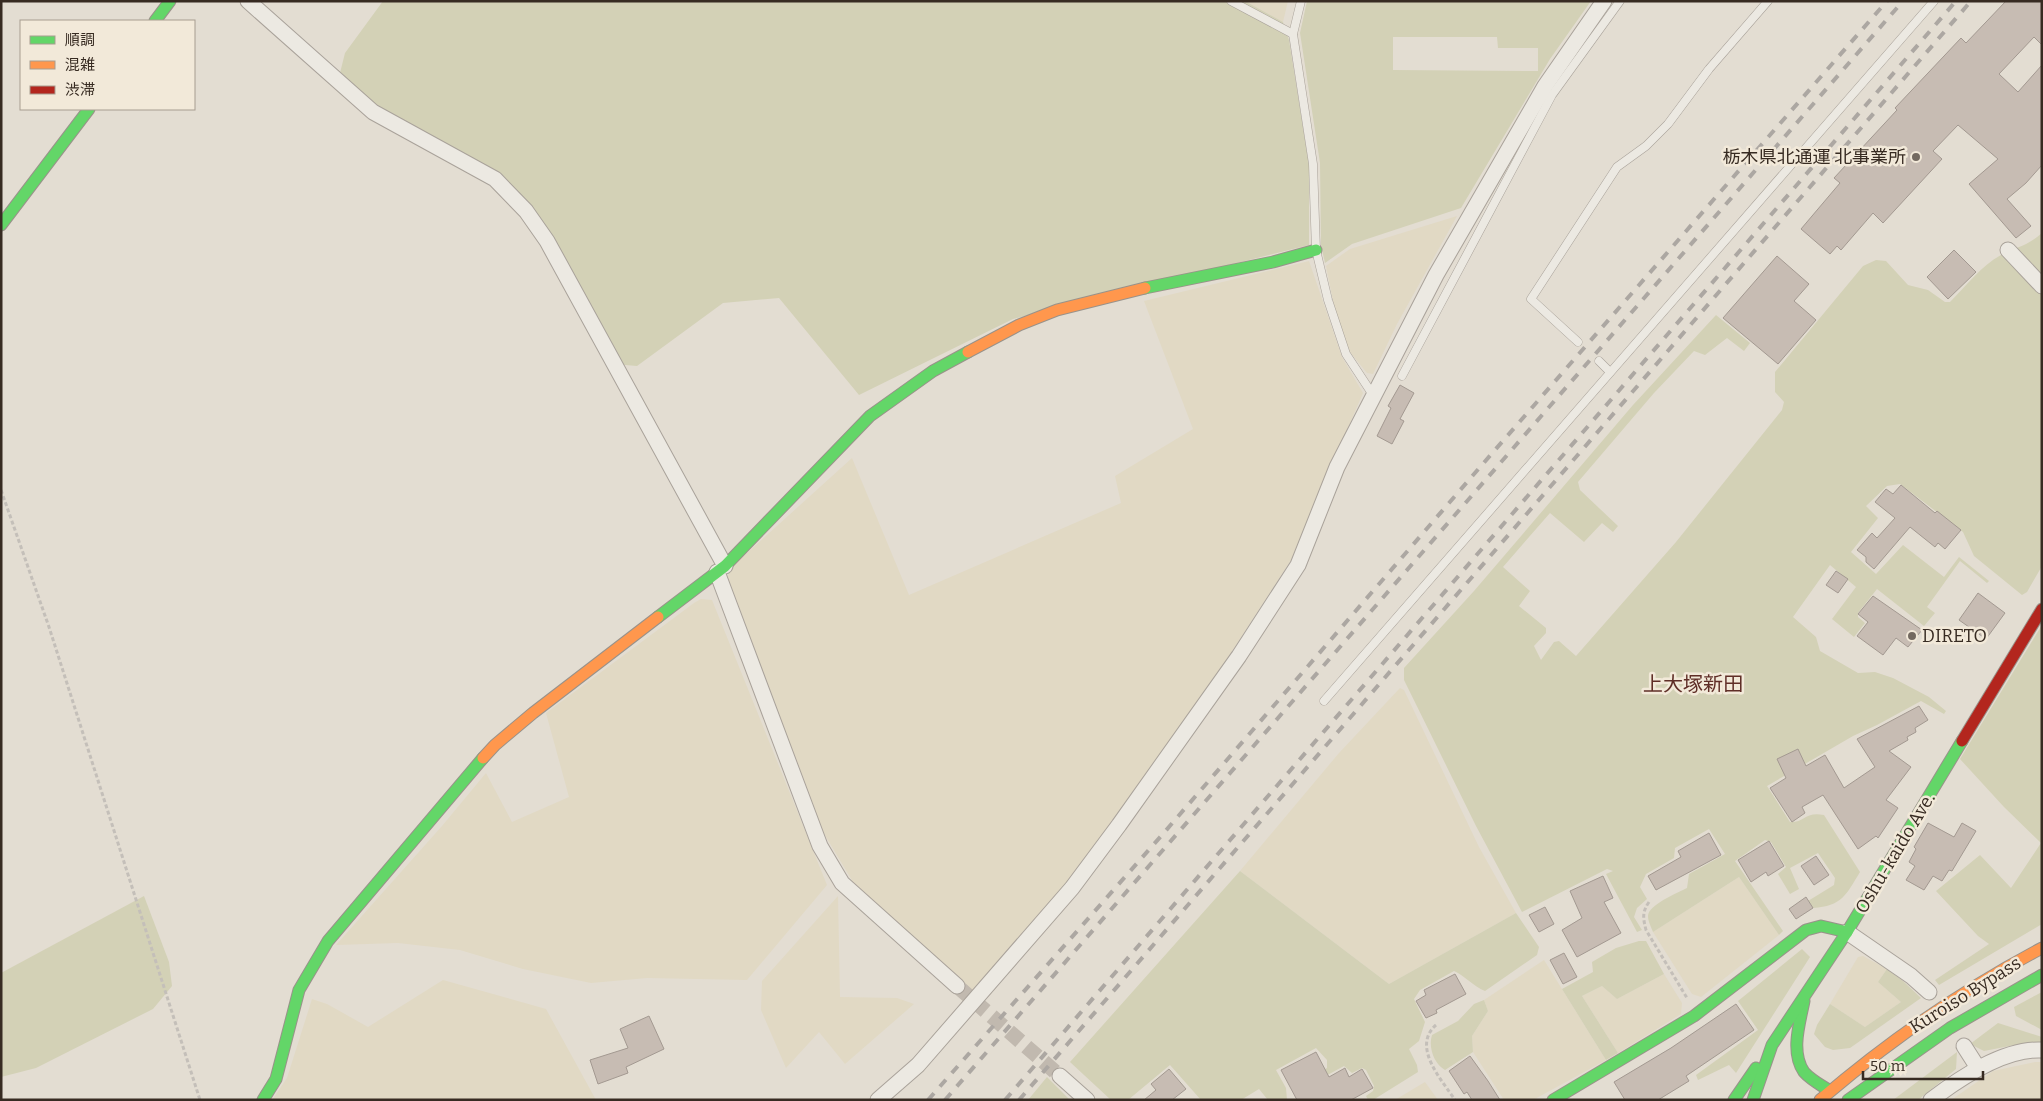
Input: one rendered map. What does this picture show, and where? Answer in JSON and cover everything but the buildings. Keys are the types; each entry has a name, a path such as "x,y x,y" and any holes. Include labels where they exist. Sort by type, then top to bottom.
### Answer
{"main road":[{"path":"156,20 170,1"},
{"path":"1,225 88,110"},
{"path":"263,1100 276,1079 299,990 316,960 328,941 454,791 496,745 533,713 721,569 870,416 933,371 1019,324 1057,310 1175,281 1273,262 1316,250"},
{"name":"Oshu-kaido Ave.","path":"1753,1100 1772,1045 1847,932 2042,609"},
{"path":"1553,1100 1697,1013 1806,930 1816,926 1826,926 1847,932"},
{"name":"Kuroiso Bypass","path":"1820,1100 1919,1021 2042,948"},
{"name":"Kuroiso Bypass","path":"1848,1100 1973,1013 2042,974"},
{"path":"1804,995 1798,1051 1802,1068 1810,1077 1830,1091"},
{"path":"1734,1100 1772,1045"}],"street":[{"path":"248,1 373,112 495,179 526,211 547,241 721,569 820,846 842,883 957,986"},
{"path":"878,1100 918,1065 1072,888 1239,656 1298,565 1337,467 1436,275 1545,86 1604,1"},
{"path":"2008,250 2042,286"},
{"path":"1847,932 1910,976 1929,992"},
{"path":"1964,1046 1978,1068"},
{"path":"1931,1100 1978,1068 2018,1053 2042,1050"},
{"path":"1060,1076 1086,1100"}],"lane":[{"path":"1231,1 1293,34"},
{"path":"1301,1 1293,34 1313,164 1316,250 1328,300 1346,354 1373,395"},
{"path":"1402,376 1552,95 1620,1"},
{"path":"1578,342 1531,299 1616,167 1646,146 1668,124 1709,69 1768,1"},
{"path":"1324,701 1934,1"},
{"path":"1599,361 1610,372"}],"path":[{"path":"1,490 49,627 200,1100"},
{"path":"1649,902 1642,918 1646,930 1697,1013"},
{"path":"1436,1025 1430,1030 1426,1044 1427,1054 1455,1100"}],"shaded area":[{"path":"383,1 1245,1 1283,22 1289,40 1309,164 1309,245 1013,319 859,395 779,298 723,303 637,366 614,364 545,240 495,179 375,113 338,81 345,53"},
{"path":"1245,1 1288,1 1283,22"},
{"path":"1307,1 1591,1 1550,59 1461,208 1352,244 1325,263 1321,245 1320,163 1300,33","holes":["1393,37 1497,37 1498,48 1538,48 1538,71 1393,70"]},
{"path":"1457,216 1397,324 1373,374 1367,373 1349,351 1335,311 1326,266 1350,249"},
{"path":"2042,233 2042,566 2027,592 2022,595 1974,556 1963,532 1900,484 1887,486 1866,506 1878,518 1851,552 1876,574 1903,545 1944,577 1959,557 1989,581 1987,583 1960,561 1927,607 1935,613 1924,626 1877,589 1858,613 1858,617 1865,623 1854,637 1832,619 1856,587 1830,565 1793,617 1816,637 1820,651 1858,673 1875,672 1893,678 1929,697 1946,711 1944,714 1921,701 1853,736 1767,786 1790,822 1799,821 1813,815 1824,815 1860,872 1847,893 1831,905 1813,908 1808,901 1834,885 1835,878 1818,853 1790,868 1799,889 1790,894 1778,874 1786,867 1771,842 1765,840 1735,861 1783,931 1779,935 1739,877 1653,932 1649,922 1649,912 1664,900 1687,888 1689,874 1725,854 1709,829 1675,848 1674,858 1646,874 1640,887 1647,899 1637,908 1634,917 1642,930 1637,932 1606,874 1613,871 1607,869 1522,912 1476,826 1404,680 1404,668 1474,591 1633,405 1716,315 1750,343 1744,351 1727,338 1705,355 1694,351 1654,393 1578,482 1580,490 1618,526 1613,532 1602,523 1584,542 1550,513 1503,567 1530,591 1519,606 1546,628 1546,633 1534,646 1541,660 1554,642 1559,641 1576,656 1676,542 1782,410 1784,402 1775,392 1775,372 1863,266 1876,260 1886,261 1908,285 1928,290 1945,302 1950,302 1980,270 1994,259 2026,244"},
{"path":"1309,261 1342,357 1363,393 1291,560 1198,704 1069,885 972,993 853,882 823,832 727,585 728,575 735,564 852,458 909,595 1121,503 1115,476 1193,429 1144,301"},
{"path":"701,599 712,600 827,885 747,980 647,978 591,983 523,969 460,950 398,943 336,945 442,826 486,773 512,822 569,797 546,713"},
{"path":"2042,625 2042,924 1939,985 1935,980 1989,944 1978,936 1936,891 1980,855 2011,888 2041,843 2004,807 1960,759"},
{"path":"1400,688 1404,690 1479,847 1516,913 1389,984 1240,871 1339,753"},
{"path":"1240,871 1389,984 1516,913 1539,947 1537,955 1485,991 1454,971 1420,990 1414,999 1425,1022 1419,1041 1409,1049 1417,1065 1418,1072 1373,1100 1368,1100 1366,1096 1373,1091 1374,1086 1366,1070 1362,1068 1352,1073 1344,1066 1309,1085 1306,1080 1327,1068 1327,1060 1316,1048 1276,1070 1286,1088 1287,1100 1268,1100 1259,1089 1241,1100 1201,1100 1170,1065 1128,1100 1111,1100 1070,1062"},
{"path":"1739,877 1779,935 1701,997 1692,994 1653,932"},
{"path":"144,896 169,962 172,986 153,1009 36,1068 1,1077 1,973"},
{"path":"838,896 840,997 897,998 914,1004 845,1064 819,1032 786,1068 761,1010 762,981"},
{"path":"1639,941 1646,941 1664,974 1617,999 1602,986 1582,996 1618,1053 1606,1060 1562,989 1593,972 1592,962 1616,948"},
{"path":"1802,949 1810,957 1736,1073 1729,1065 1698,1080 1696,1075 1758,1030 1738,1001"},
{"path":"1863,956 1887,969 1878,982 1901,1002 1865,1027 1830,1004 1858,957"},
{"path":"1544,960 1606,1060 1533,1100 1504,1100 1473,1052 1472,1036 1488,1011 1484,1000"},
{"path":"1887,969 1921,998 1850,1048 1833,1050 1825,1047 1814,1034 1817,1025 1830,1004 1865,1027 1901,1002 1878,982"},
{"path":"1664,974 1682,1003 1681,1014 1618,1053 1582,996 1602,986 1617,999"},
{"path":"443,980 546,1009 596,1100 272,1100 287,1078 312,999 327,1004 368,1027"},
{"path":"2042,992 2042,1030 2016,1016 2014,1007"},
{"path":"1484,1000 1488,1011 1472,1036 1473,1052 1445,1070 1438,1064 1431,1050 1432,1035 1458,1021 1474,1004"},
{"path":"1998,1023 2042,1037 2042,1042 2025,1043 1984,1051 1970,1044"},
{"path":"1957,1052 1956,1069 1918,1100 1893,1100"},
{"path":"2042,1062 2042,1100 1951,1100 1993,1071"},
{"path":"1047,1077 1070,1100 1028,1100"},
{"path":"1425,1082 1438,1100 1395,1100"}],"tunnel":[{"path":"957,986 1060,1076"}],"railway":[{"path":"928,1100 1162,835 1887,1"},
{"path":"945,1100 1903,1"},
{"path":"1005,1100 1956,1"},
{"path":"1019,1100 1971,1"}],"traffic: fast":[{"path":"156,20 170,1"},
{"path":"1,225 88,110"},
{"path":"1145,288 1273,262 1316,250"},
{"path":"658,617 725,566 870,416 933,371 968,352"},
{"path":"1753,1100 1772,1045 1847,932 1962,741"},
{"path":"263,1100 276,1079 299,990 328,941 483,758"},
{"path":"1553,1100 1694,1016 1806,930 1821,926 1847,932"},
{"path":"1848,1100 1950,1028 2042,975"},
{"path":"1804,1001 1797,1037 1800,1064 1807,1075 1830,1091"},
{"path":"1734,1100 1756,1068"}],"traffic: slow":[{"path":"968,352 1019,325 1057,310 1145,288"},
{"path":"483,758 495,745 533,713 658,617"},
{"path":"1820,1100 1899,1037 1983,981 2042,948"}],"traffic: jam":[{"path":"1962,741 2042,609"}],"place":[{"name":"栃木県北通運 北事業所","path":"1916,157"},
{"name":"DIRETO","path":"1912,636"}],"district":[{"name":"上大塚新田","path":"1693,684"}]}
